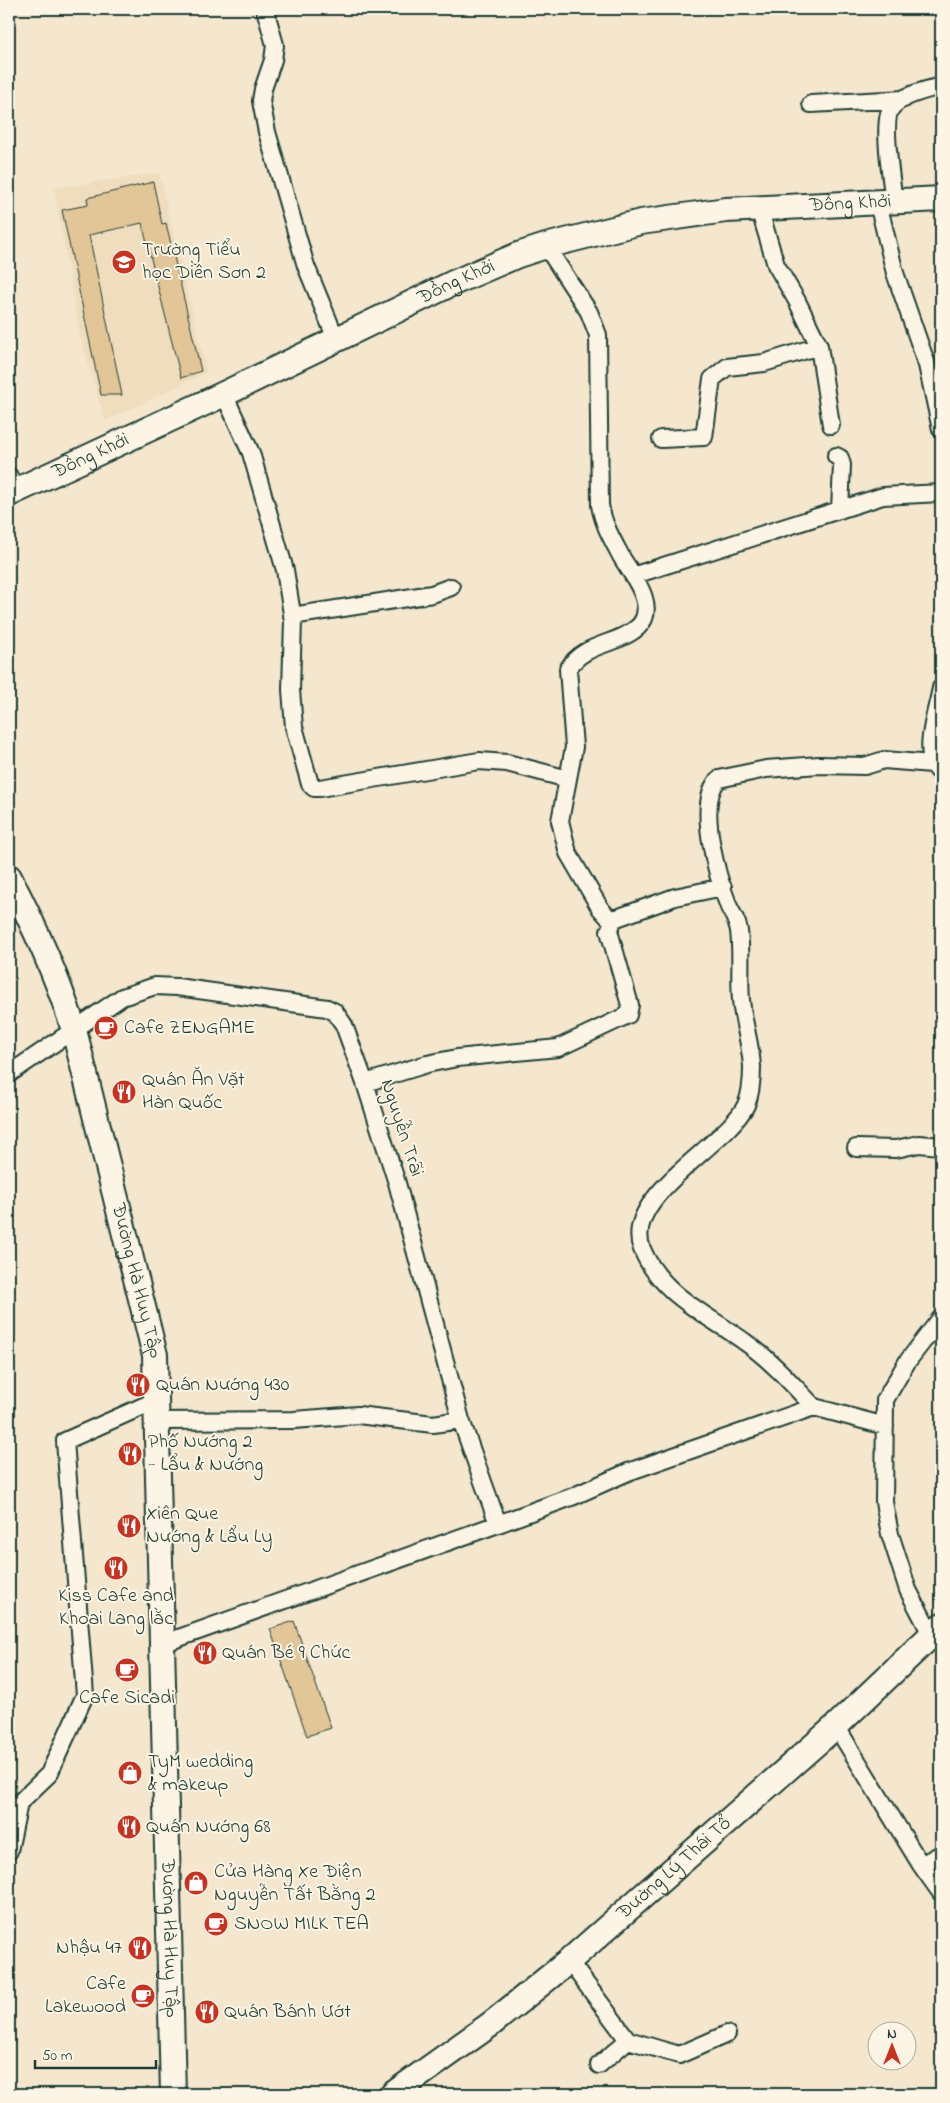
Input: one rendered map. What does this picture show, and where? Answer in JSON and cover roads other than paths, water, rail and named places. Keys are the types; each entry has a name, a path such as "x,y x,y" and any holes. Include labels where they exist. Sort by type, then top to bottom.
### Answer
{"street":[{"path":"265,9 275,45 274,60 263,89 261,101 267,132 306,266 336,339"},
{"path":"941,86 904,99 891,108 887,121 886,203 895,272 927,365 941,429"},
{"path":"811,104 904,99"},
{"name":"Đồng Khởi","path":"10,487 224,394 453,283 518,255 546,246 641,222 726,210 941,199"},
{"path":"759,208 776,265 797,301 819,346 831,425"},
{"path":"546,246 589,312 598,335 600,505 602,518 622,557 635,575 644,597 645,608 640,626 584,652 574,659 568,669 567,681 574,747 572,768 560,821 568,853 600,908 606,916 614,919 675,897 723,887"},
{"path":"661,439 704,437 712,379 727,367 764,363 819,346"},
{"path":"224,394 251,453 281,553 292,616 291,690 294,727 310,784 314,788 479,761 507,763 568,779"},
{"path":"836,456 840,458 842,465 840,510"},
{"path":"635,575 883,496 941,493"},
{"path":"292,616 432,594 451,588"},
{"path":"885,1426 814,1407 781,1373 745,1342 694,1308 668,1286 652,1267 642,1248 640,1222 650,1204 728,1128 746,1106 750,1096 752,1068 741,1001 739,931 723,887 710,840 708,809 713,785 719,780 784,767 865,766 884,760 937,769 930,746 941,688"},
{"name":"Đường Hà Huy Tập","path":"9,877 36,928 60,986 74,1030 156,1355 174,2094"},
{"path":"365,1083 427,1064 457,1058 558,1048 628,1015 630,1005 610,931 614,919"},
{"name":"Nguyễn Trãi","path":"9,1074 122,997 155,986 178,987 327,1008 335,1012 344,1024 397,1183 461,1420 498,1524"},
{"path":"856,1148 896,1149 919,1144 941,1146"},
{"path":"936,1630 908,1590 890,1534 884,1502 885,1400 907,1362 941,1318"},
{"path":"162,1644 574,1496 628,1472 814,1407"},
{"path":"9,1851 20,1803 49,1774 86,1695 65,1441 157,1411 294,1420 358,1415 433,1424 461,1420"},
{"name":"Đường Lý Thái Tổ","path":"393,2094 491,2024 569,1961 836,1726 936,1630"},
{"path":"836,1726 921,1865 941,1893"},
{"path":"921,1865 941,1854"},
{"path":"569,1961 628,2040 679,2055 727,2034"},
{"path":"599,2064 628,2040"}],"place":[{"name":"Trường Tiểu học Diên Sơn 2","path":"124,262"},
{"name":"Cafe ZENGAME","path":"106,1028"},
{"name":"Quán Ăn Vặt Hàn Quốc","path":"124,1092"},
{"name":"Quán Nướng 430","path":"138,1385"},
{"name":"Phố Nướng 2 - Lẩu & Nướng","path":"130,1454"},
{"name":"Xiên Que Nướng & Lẩu Ly","path":"129,1526"},
{"name":"Kiss Cafe and Khoai Lang lằc","path":"116,1568"},
{"name":"Quán Bé 9 Chức","path":"205,1653"},
{"name":"Cafe Sicadi","path":"127,1670"},
{"name":"TyM wedding & makeup","path":"130,1773"},
{"name":"Quán Nướng 68","path":"129,1827"},
{"name":"Cửa Hàng Xe Điện Nguyễn Tất Bằng 2","path":"196,1883"},
{"name":"SNOW MILK TEA","path":"216,1924"},
{"name":"Nhậu 47","path":"140,1948"},
{"name":"Cafe Lakewood","path":"143,1996"},
{"name":"Quán Bánh Ướt","path":"207,2012"}]}
